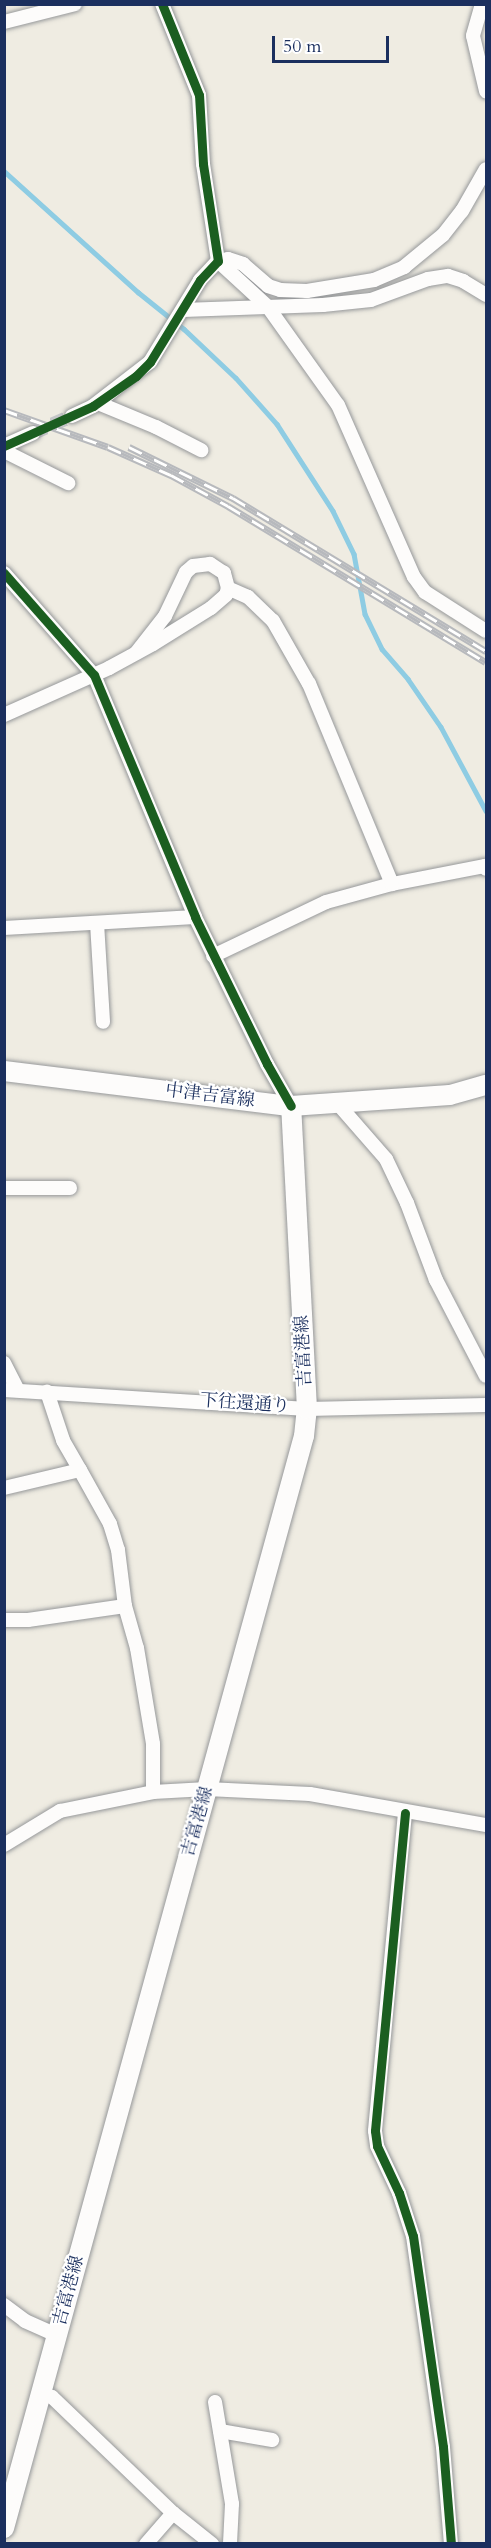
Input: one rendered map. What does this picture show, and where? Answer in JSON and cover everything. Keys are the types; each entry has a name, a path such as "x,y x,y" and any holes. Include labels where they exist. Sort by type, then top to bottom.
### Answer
{"main road":[{"name":"中津吉富線","path":"4,1071 291,1106 450,1095 486,1085"},
{"name":"吉富港線","path":"4,2528 303,1436 307,1409 291,1106"}],"street":[{"path":"4,22 75,4"},
{"path":"162,4 199,95 203,164 218,261 268,307 338,405 414,577 425,592 486,631"},
{"path":"482,4 473,36 486,91"},
{"path":"72,416 98,403 150,362 200,280 218,261 228,259 243,264 268,286 280,290 307,291 374,280 404,267 443,236 462,211 486,169"},
{"path":"183,310 371,300 428,279 448,276 463,281 486,295"},
{"path":"98,403 156,427 201,450"},
{"path":"4,446 33,433"},
{"path":"4,451 68,483"},
{"path":"4,715 94,675 136,653 220,601 228,588 224,573 218,567 210,564 193,567 181,579 165,616 136,653"},
{"path":"4,573 94,675 195,917 267,1064 291,1106"},
{"path":"228,588 248,597 273,621 309,684 392,884"},
{"path":"213,956 326,902 392,884 486,867"},
{"path":"4,928 195,917"},
{"path":"97,923 103,1022"},
{"path":"338,1104 386,1159 407,1203 436,1280 486,1376"},
{"path":"4,1188 70,1188"},
{"path":"4,1363 11,1390"},
{"name":"下往還通り","path":"11,1390 307,1409 486,1405"},
{"path":"47,1392 63,1440 110,1524 116,1542 125,1605 137,1648 153,1744 153,1792"},
{"path":"4,1488 80,1470"},
{"path":"4,1620 28,1620 125,1605"},
{"path":"4,1845 60,1811 153,1792 207,1789 310,1794 486,1825"},
{"path":"405,1812 375,2131 377,2146 399,2193 413,2236 443,2447 451,2544"},
{"path":"4,2305 26,2321 57,2335"},
{"path":"42,2394 52,2397 173,2513 212,2544"},
{"path":"215,2402 232,2504 231,2544"},
{"path":"220,2431 272,2440"},
{"path":"146,2544 173,2513"}],"waterway":[{"path":"4,171 138,292 184,329 236,378 277,424 333,511 354,554 365,614 382,649 408,679 441,727 486,811"}],"tunnel":[{"path":"33,433 72,416"}],"railway":[{"path":"4,410 108,447 171,475 228,506 486,662"},
{"path":"129,447 233,498 486,651"}],"cycle path":[{"path":"4,446 93,406 136,376 150,362 200,280 218,261 203,164 199,95 162,4"},
{"path":"4,573 94,675 195,917 267,1064 291,1106"},
{"path":"405,1813 375,2131 377,2146 399,2193 413,2236 443,2447 451,2544"}]}
